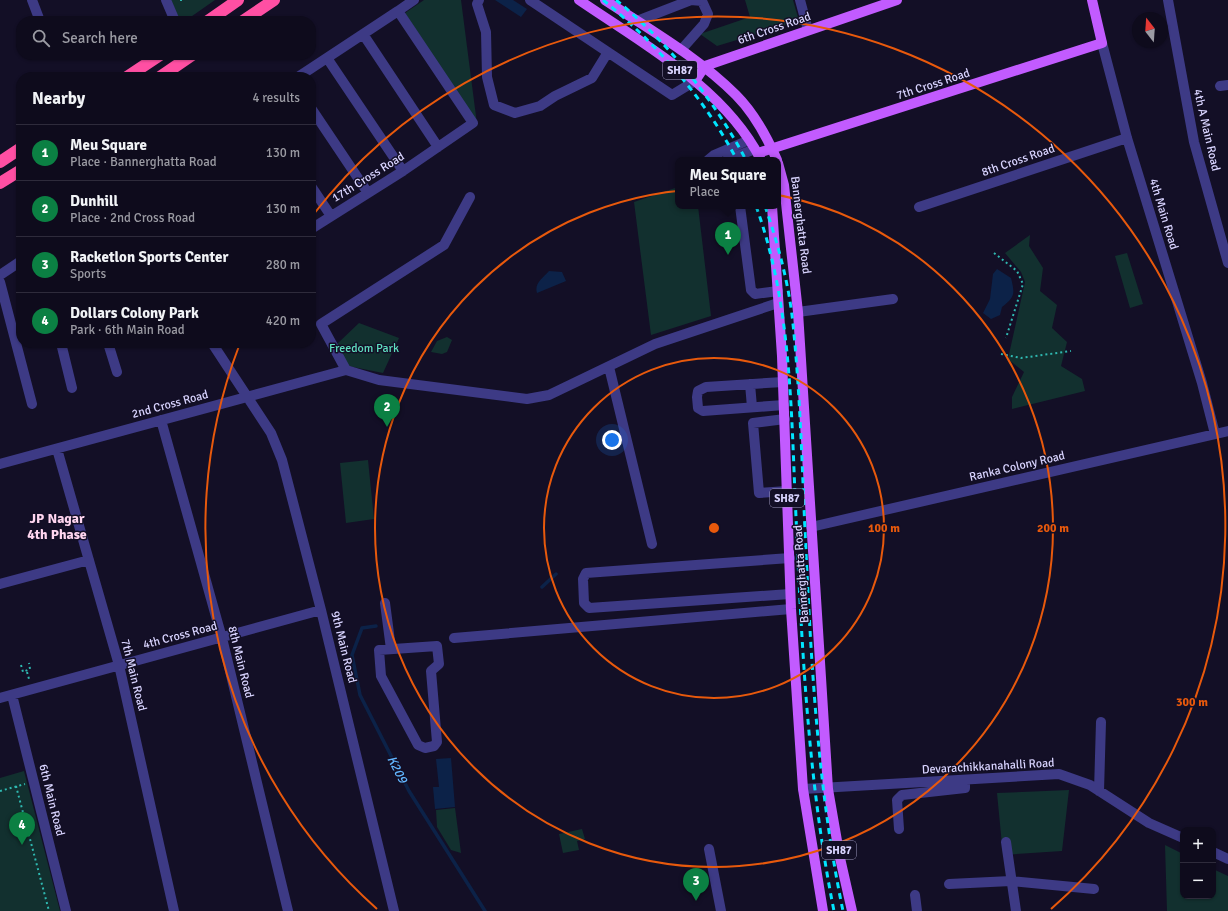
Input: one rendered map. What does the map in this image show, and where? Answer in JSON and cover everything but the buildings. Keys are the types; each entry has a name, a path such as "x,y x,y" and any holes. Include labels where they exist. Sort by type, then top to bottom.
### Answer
{"highway":[{"path":"250,16 274,0"},
{"path":"214,16 234,1"},
{"path":"134,72 152,60"},
{"path":"167,72 185,60"},
{"path":"0,162 16,151"},
{"path":"0,184 16,173"}],"main road":[{"name":"SH87","path":"579,0 694,81 723,107 742,128 758,154"},
{"name":"SH87","path":"606,0 705,66 737,96 757,122 772,148 775,157"},
{"name":"6th Cross Road","path":"705,66 897,0"},
{"name":"4th Main Road","path":"1092,0 1102,43"},
{"name":"7th Cross Road","path":"758,154 772,148 1102,43"},
{"path":"694,81 705,66"},
{"name":"Bannerghatta Road","path":"781,174 784,185 798,312 828,789 840,858 852,911"},
{"name":"Bannerghatta Road","path":"772,209 783,382 790,594 803,789 823,911"}],"street":[{"path":"32,0 38,16"},
{"path":"166,0 173,16"},
{"path":"306,72 414,0"},
{"path":"479,0 477,4 486,32 487,77 494,105 515,113 540,106 554,96 592,78 608,52"},
{"path":"530,0 672,95 694,81"},
{"path":"637,21 690,0 702,1 708,14 704,24 681,50"},
{"path":"800,0 808,30"},
{"name":"4th A Main Road","path":"1168,0 1194,142 1228,263"},
{"name":"17th Cross Road","path":"316,226 403,171 473,123 398,11"},
{"path":"363,34 438,147"},
{"name":"4th Main Road","path":"1102,43 1127,138 1202,383 1215,434"},
{"path":"327,58 403,171"},
{"path":"316,115 368,193"},
{"name":"8th Cross Road","path":"919,207 1127,138"},
{"path":"711,157 714,154 749,140"},
{"path":"742,157 758,154"},
{"path":"316,194 331,216"},
{"path":"470,196 444,245 321,324 346,370 378,380 528,399 549,395 609,368 654,344 778,303"},
{"path":"740,209 751,290 755,294 778,291"},
{"path":"0,275 16,264"},
{"path":"0,282 16,343"},
{"path":"798,312 893,299"},
{"path":"17,348 32,404"},
{"path":"62,348 72,388"},
{"path":"110,348 117,372"},
{"path":"215,348 248,396"},
{"path":"609,368 652,544"},
{"name":"2nd Cross Road","path":"0,464 346,370"},
{"path":"783,382 703,388 698,391 697,397 698,408 703,411 784,405"},
{"path":"750,384 752,407"},
{"name":"9th Main Road","path":"248,396 271,433 282,460 321,610 394,911"},
{"path":"784,418 753,423 759,493 787,491"},
{"name":"8th Main Road","path":"161,420 222,638 288,911"},
{"name":"Ranka Colony Road","path":"811,527 1228,431"},
{"name":"7th Main Road","path":"57,449 119,665 174,911"},
{"path":"790,558 586,573 583,578 584,603 589,608 790,594"},
{"path":"0,584 89,560"},
{"path":"385,603 391,649"},
{"path":"454,638 791,608"},
{"name":"4th Cross Road","path":"0,698 321,610"},
{"path":"437,646 439,664 431,671 437,733 437,742 434,746 425,748 418,745 381,676 379,650 391,649 437,646"},
{"name":"6th Main Road","path":"12,695 66,911"},
{"path":"1099,791 1100,722"},
{"name":"Devarachikkanahalli Road","path":"803,789 828,789 1059,774 1090,785 1149,823 1180,837"},
{"path":"899,829 897,800 899,797 902,795 965,788 965,780"},
{"path":"1006,842 1016,911"},
{"path":"709,849 721,911"},
{"path":"1216,853 1228,859"},
{"path":"950,884 1011,881 1094,890"},
{"path":"915,896 917,911"}],"path":[{"path":"994,253 1017,271 1022,284 1006,338"},
{"path":"1001,354 1021,358 1071,351"},
{"path":"21,665 23,672 30,669 28,663"},
{"path":"0,791 16,786 49,911"}],"green space":[{"path":"171,0 215,0 192,16 178,16"},
{"path":"424,0 461,0 477,124 405,13"},
{"path":"745,0 793,0 799,21 717,46 700,34 750,17"},
{"path":"675,188 675,209 698,209 711,316 651,335 634,202"},
{"path":"1030,235 1029,246 1043,268 1040,291 1057,305 1052,328 1067,342 1061,366 1082,379 1085,391 1012,409 1012,397 1024,372 1008,359 1025,282 1021,272 1005,253"},
{"path":"1127,253 1143,304 1130,308 1115,256"},
{"name":"Freedom Park","path":"359,323 399,338 383,373 348,366 337,344"},
{"path":"447,337 452,340 447,352 442,354 431,352 437,341"},
{"path":"368,460 374,519 346,523 340,463"},
{"path":"24,771 60,911 0,911 0,778"},
{"path":"1069,790 1062,851 1003,855 997,793"},
{"path":"455,808 461,853 451,850 437,827 436,810"},
{"path":"582,829 585,839 577,841 579,850 563,853 559,834"},
{"path":"1165,845 1180,852 1180,899 1216,899 1216,870 1228,876 1228,911 1167,911"}],"water":[{"path":"495,0 513,0 527,9 521,17"},
{"path":"997,269 1011,278 1013,295 1012,298 1002,307 1000,315 991,319 983,313 990,299 993,274"},
{"path":"549,271 562,272 566,281 537,293 536,289 538,283"},
{"path":"451,758 455,807 435,809 433,787 439,787 436,759"}],"waterway":[{"name":"K209","path":"542,587 556,574"},
{"name":"K209","path":"376,626 362,628 352,655 360,695 409,791 485,911"}],"railway":[{"path":"603,0 642,35 678,73 710,115 735,157"},
{"path":"616,0 654,34 689,74 720,116 744,157"},
{"path":"757,209 768,244 777,282 788,360 801,616 812,764 825,862 834,911"},
{"path":"766,209 782,264 789,294 793,324 799,401 816,722 827,817 843,911"}],"place":[{"name":"Meu Square","path":"728,255"},
{"name":"Dunhill","path":"387,427"},
{"name":"Dollars Colony Park","path":"22,845"},
{"name":"Racketlon Sports Center","path":"696,901"}],"district":[{"name":"JP Nagar 4th Phase","path":"57,526"}]}
